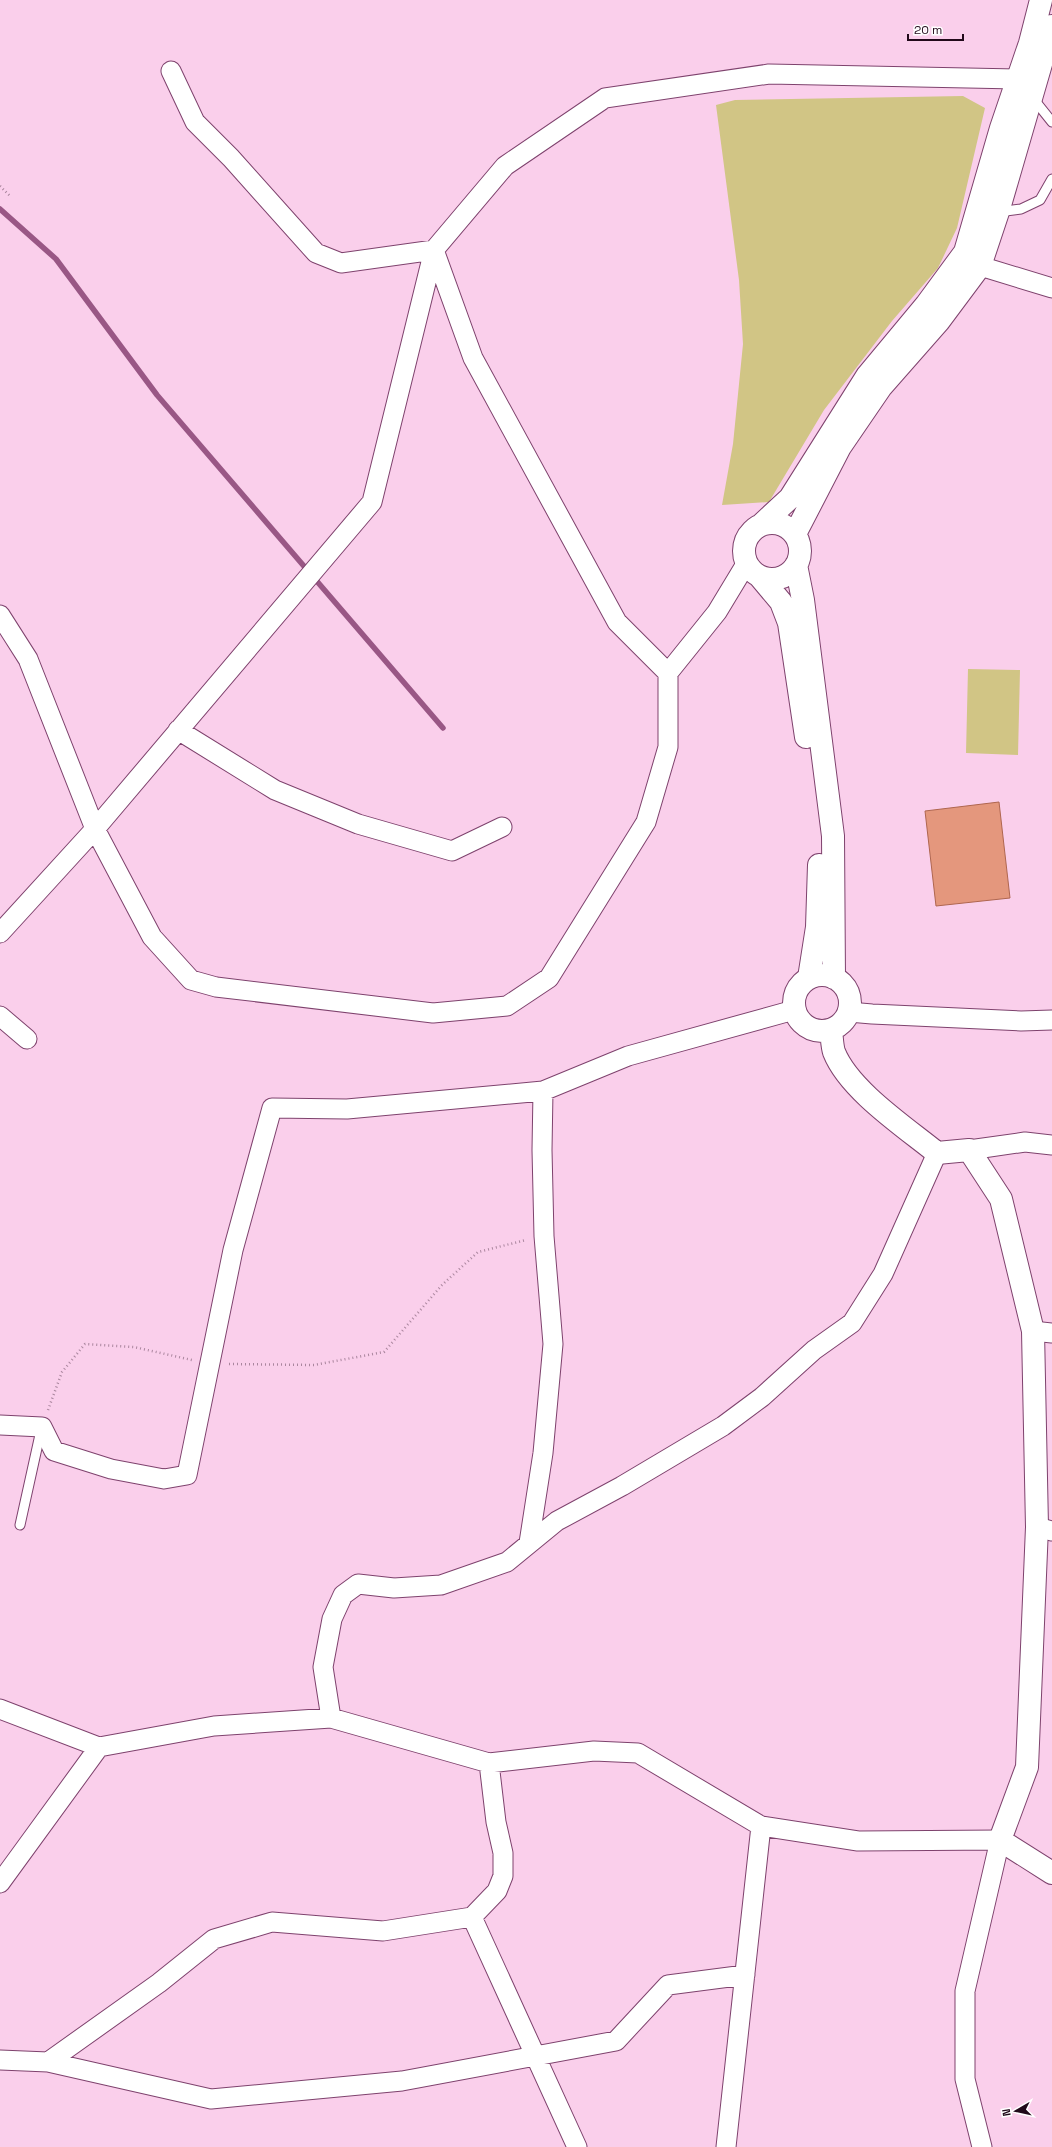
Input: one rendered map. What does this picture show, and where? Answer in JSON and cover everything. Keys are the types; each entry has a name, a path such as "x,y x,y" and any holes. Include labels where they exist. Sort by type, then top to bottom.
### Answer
{"street":[{"path":"808,978 821,975 834,978 841,982 848,992 850,1004 849,1012 842,1023 831,1031 812,1030 798,1019 794,1010 796,992 808,978 817,926 820,837 789,623 781,602 753,570 743,555 744,545 747,536 790,498 867,376 926,305 965,252 1017,79 1030,43 1041,0"},
{"path":"795,534 840,447 881,387 938,321 980,266 998,212 1052,26"},
{"path":"171,71 195,122 231,158 316,253 341,263 434,250"},
{"path":"0,933 95,829 372,502 434,250 505,166 605,98 769,74 1017,79"},
{"path":"434,250 473,358 617,622 668,673"},
{"path":"980,266 1052,288"},
{"path":"753,570 769,579 779,579 787,575 796,565 800,552 795,534 780,524 771,522 762,524"},
{"path":"796,565 803,600 833,836 834,978"},
{"path":"0,615 28,659 95,829 152,937 191,980 216,987 433,1013 507,1006 549,978 646,822 668,747 668,673 753,570"},
{"path":"178,730 275,790 373,828 452,851 502,827"},
{"path":"0,1425 42,1427 54,1451 111,1468 164,1479 187,1474 208,1364 233,1250 272,1108 347,1109 543,1091 628,1056 794,1010"},
{"path":"849,1012 1021,1021 1052,1020"},
{"path":"0,1016 27,1039"},
{"path":"831,1031 834,1052 850,1078 866,1094 937,1153 1025,1142 1052,1145"},
{"path":"529,1543 543,1452 553,1344 544,1236 542,1150 543,1091"},
{"path":"969,1150 1001,1199 1042,1332 1045,1529 1027,1767 1000,1840 966,1991 965,2079 982,2147"},
{"path":"331,1718 323,1667 332,1619 343,1595 358,1584 394,1588 441,1585 507,1562 557,1521 622,1486 723,1426 762,1397 814,1350 852,1323 883,1274 937,1153"},
{"path":"0,1709 99,1747 214,1726 331,1718 489,1763 594,1751 638,1753 761,1826 858,1841 1000,1840 1052,1873"},
{"path":"0,1883 99,1747"},
{"path":"48,2062 158,1983 214,1939 272,1922 382,1931 472,1917 497,1891 503,1876 503,1853 496,1822 489,1763"},
{"path":"726,2147 761,1826"},
{"path":"472,1917 577,2147"},
{"path":"0,2060 48,2062 211,2099 402,2081 616,2042 668,1985 745,1975"}],"lane":[{"path":"1031,95 1052,122"},
{"path":"998,212 1021,209 1040,200 1052,179"},
{"path":"20,1525 42,1427"}],"path":[{"path":"0,186 10,196"},
{"path":"42,1427 62,1372 85,1344 134,1347 208,1364 314,1365 384,1352 442,1285 478,1252 544,1236"}],"shaded area":[{"path":"963,96 985,108 957,228 938,268 892,321 824,410 769,502 722,505 733,444 743,344 739,280 716,105 735,100"},
{"path":"968,669 1020,670 1018,755 966,753"}],"building":[{"path":"999,802 1010,898 936,906 925,811"}],"waterway":[{"path":"0,209 56,259 157,395 443,728"}]}
